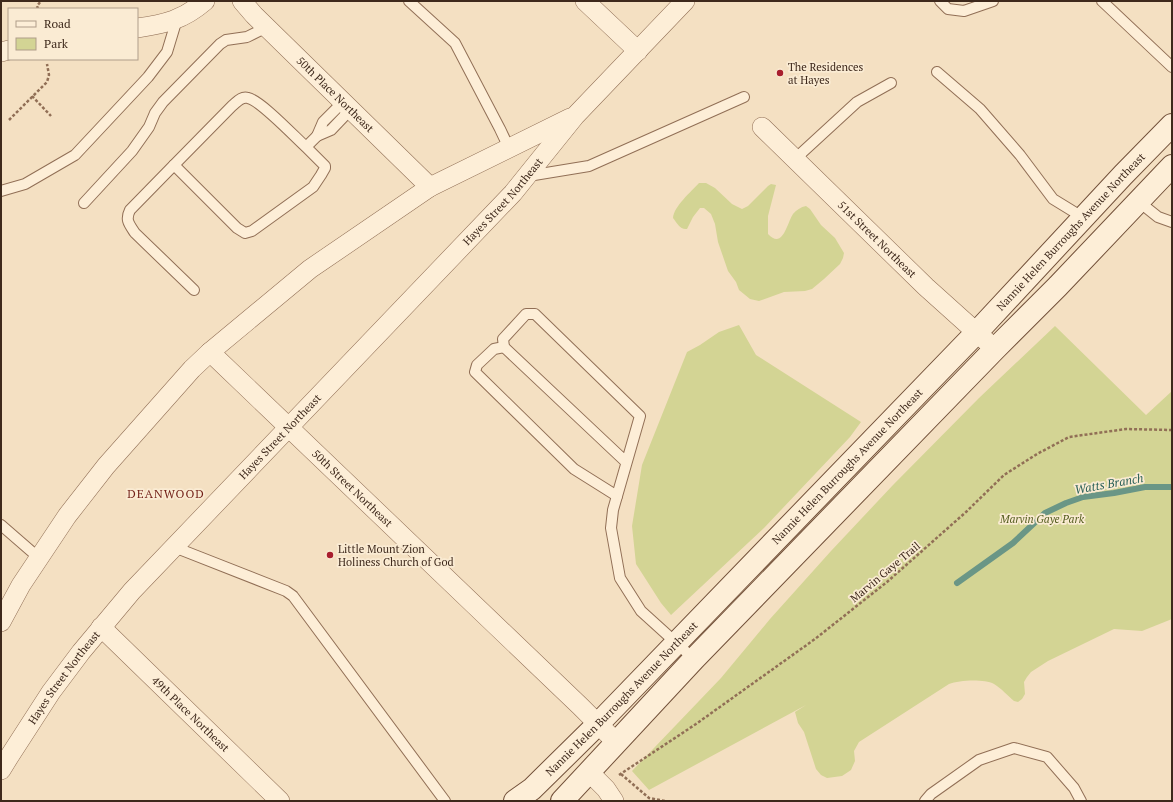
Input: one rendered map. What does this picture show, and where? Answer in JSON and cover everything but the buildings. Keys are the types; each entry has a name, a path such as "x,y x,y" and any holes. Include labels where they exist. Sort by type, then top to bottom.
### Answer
{"main road":[{"name":"Nannie Helen Burroughs Avenue Northeast","path":"514,801 532,789 598,724 977,332 1172,124"},
{"path":"1138,201 1133,190 1133,183 1136,178 1167,147 1172,137"},
{"path":"562,801 694,659 1058,286 1172,166"},
{"path":"1058,286 1062,265 1088,231 1089,227 1084,218"}],"street":[{"path":"138,28 163,24 177,19 194,10 205,1"},
{"name":"50th Place Northeast","path":"242,1 430,187"},
{"path":"585,1 638,51"},
{"name":"Hayes Street Northeast","path":"1,770 52,692 81,652 132,591 514,193 574,116 685,1"},
{"name":"Hayes Street Northeast","path":"1,622 21,585 67,516 106,466 192,369 210,352 310,269 430,187 574,116"},
{"name":"51st Street Northeast","path":"762,127 926,287 995,349"},
{"name":"50th Street Northeast","path":"210,352 616,742"},
{"name":"49th Place Northeast","path":"101,627 280,801"},
{"path":"589,772 606,789 614,801"}],"lane":[{"path":"409,1 455,43 509,148"},
{"path":"940,1 948,9 964,11 993,1"},
{"path":"1102,1 1172,67"},
{"path":"1,191 25,184 75,155 148,77 167,52 177,19"},
{"path":"84,203 132,151 149,127 154,113 163,102 220,44 226,40 247,37 267,27"},
{"path":"937,72 980,109 1020,155 1052,199 1084,218"},
{"path":"795,159 857,102 891,83"},
{"path":"174,165 237,228 245,233 252,231 313,187 321,176 325,166 260,104 247,97 240,98 174,165 130,210 127,216 128,223 135,233 194,290"},
{"path":"526,177 589,166 744,97"},
{"path":"306,147 317,136 331,130 347,106"},
{"path":"1138,201 1158,217 1172,222"},
{"path":"626,462 504,347 503,339 526,314 535,314 640,416 613,510 611,528 620,578 641,611 694,659"},
{"path":"504,347 494,349 477,365 475,372 574,469 617,496"},
{"path":"1,525 39,558"},
{"path":"174,547 286,591 293,596 445,801"},
{"path":"925,801 931,794 980,760 1014,748 1047,757 1074,788 1081,801"}],"path":[{"path":"9,120 47,82 49,74 47,64"},
{"path":"32,96 51,116"},
{"name":"Marvin Gaye Trail","path":"665,801 649,798 621,774 696,724 815,639 887,582 966,512 1004,475 1037,454 1069,437 1126,429 1172,430"}],"green space":[{"path":"699,183 706,183 715,188 732,204 742,209 748,206 768,186 771,184 776,185 768,216 768,234 777,239 781,237 793,214 802,207 806,206 810,209 821,225 835,238 844,253 840,264 812,289 805,291 784,292 759,301 750,299 739,290 736,282 728,271 718,242 715,224 711,214 704,208 700,208 693,217 687,229 677,224 673,218 676,209"},
{"path":"739,325 756,355 861,422 850,437 764,528 671,615 661,603 636,564 632,526 642,465 687,352 719,332"},
{"name":"Marvin Gaye Park","path":"1055,326 1146,415 1172,391 1172,619 1142,631 1114,629 1048,661 1031,672 1027,677 1024,682 1025,694 1018,702 1014,701 990,682 972,681 949,684 859,742 854,751 855,761 851,770 842,776 827,778 821,775 816,769 804,732 798,723 795,712 806,705 649,790 632,771 721,678 770,619 893,485 979,398"}],"waterway":[{"name":"Watts Branch","path":"957,583 1013,543 1045,513 1066,503 1083,497 1145,487 1172,487"}],"place":[{"name":"The Residences at Hayes","path":"780,73"},
{"name":"Little Mount Zion Holiness Church of God","path":"330,555"}],"district":[{"name":"DEANWOOD","path":"166,494"}]}
